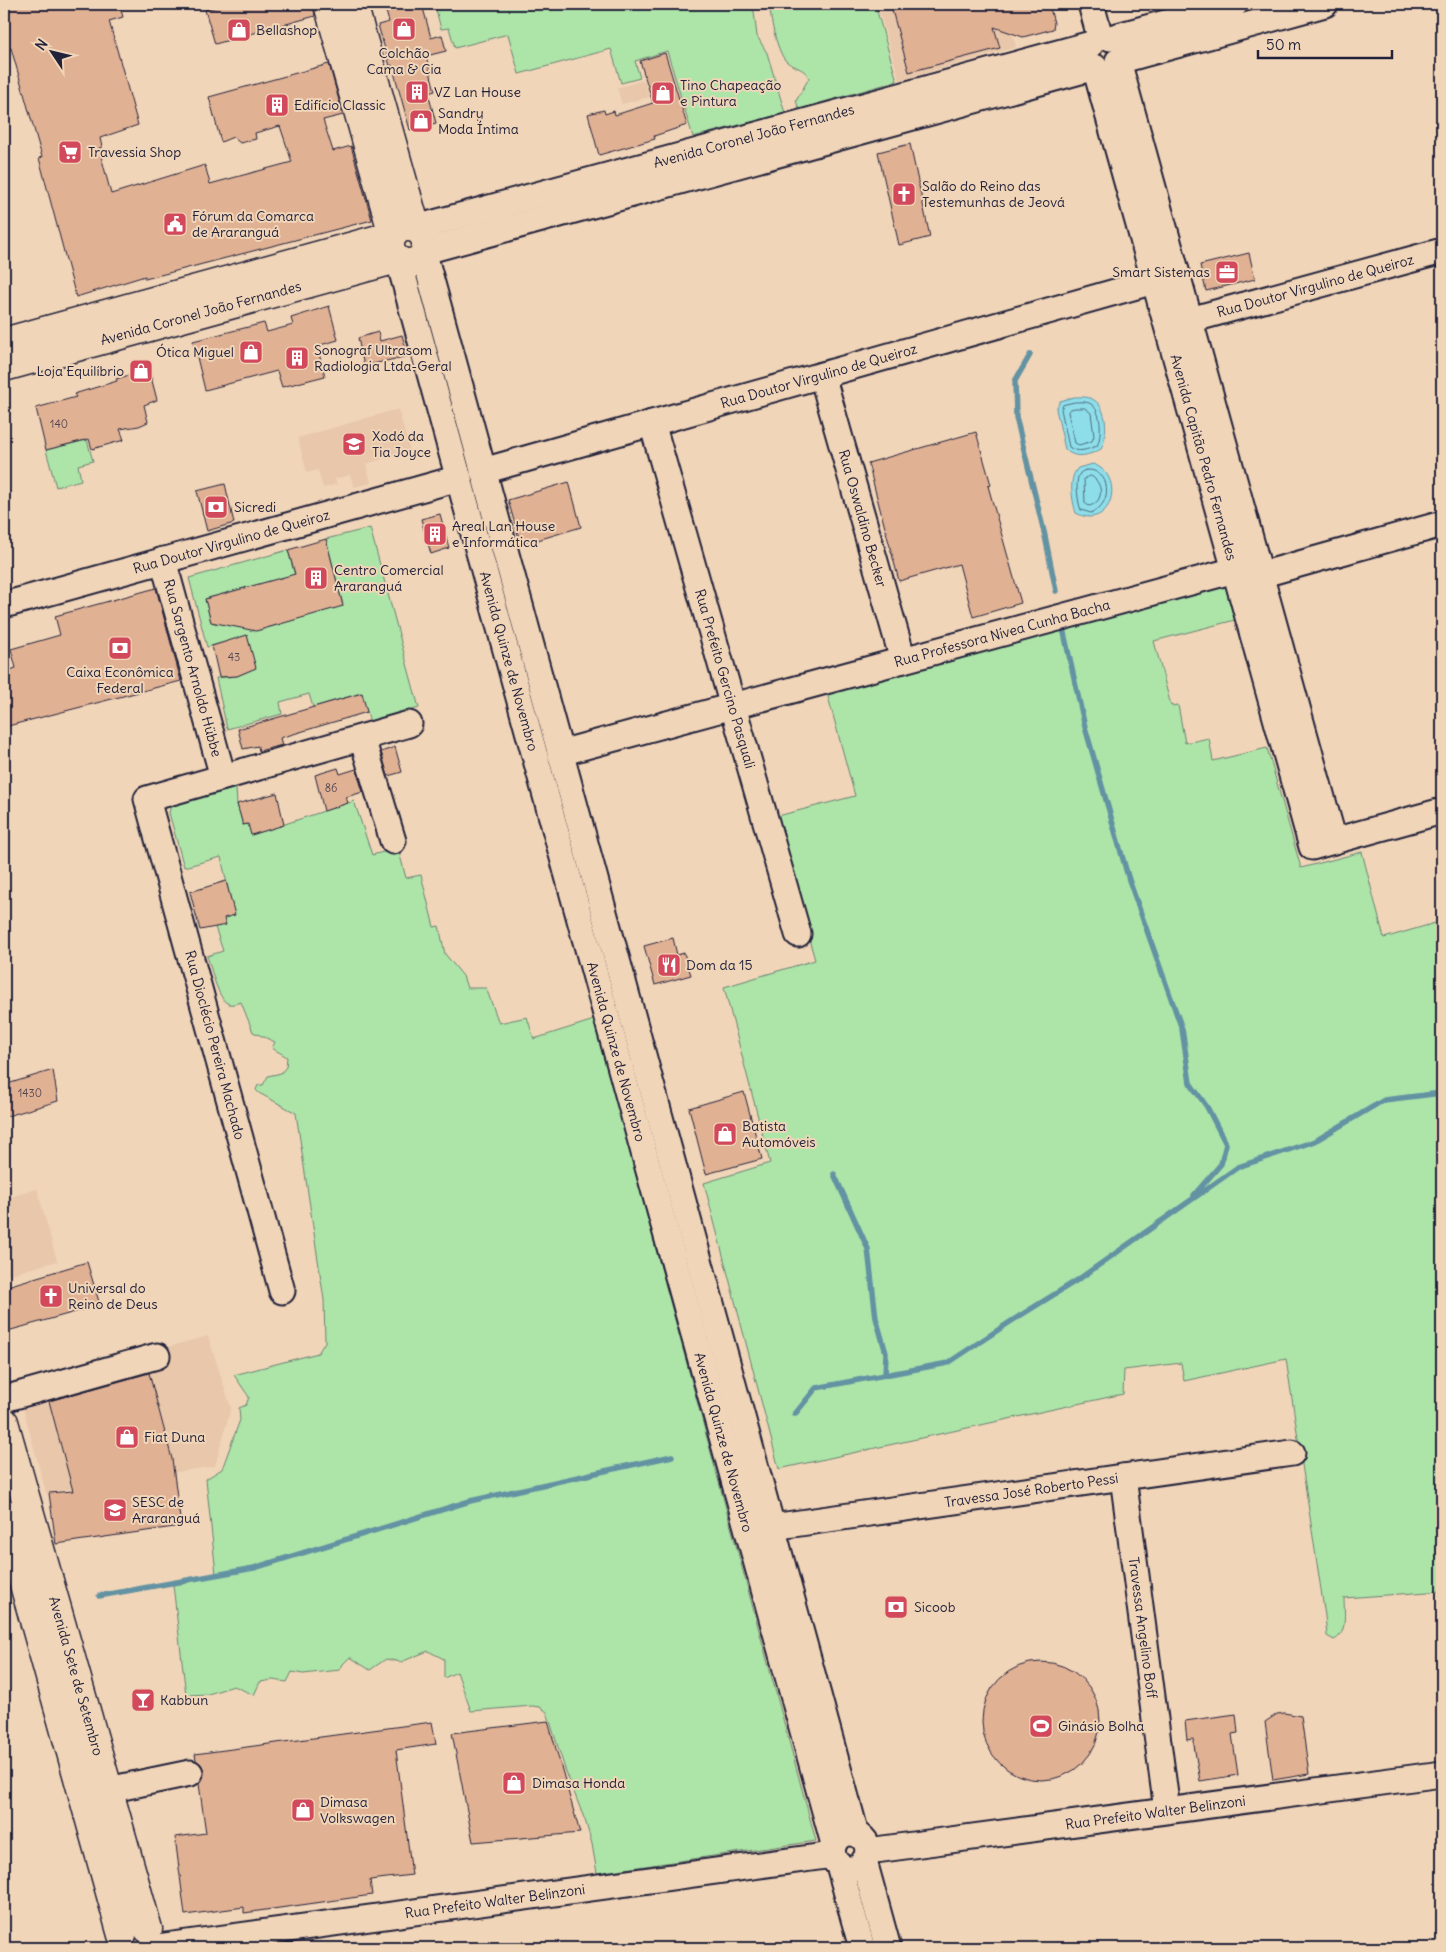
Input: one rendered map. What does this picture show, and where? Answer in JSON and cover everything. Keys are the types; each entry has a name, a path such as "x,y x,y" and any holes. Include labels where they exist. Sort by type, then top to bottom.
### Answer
{"main road":[{"name":"Avenida Quinze de Novembro","path":"328,4 409,248"},
{"name":"Avenida Quinze de Novembro","path":"353,4 409,248"},
{"name":"Avenida Coronel João Fernandes","path":"4,342 409,248"},
{"name":"Avenida Coronel João Fernandes","path":"4,367 409,248"},
{"name":"Avenida Sete de Setembro","path":"4,1422 108,1790 141,1941"},
{"name":"Avenida Sete de Setembro","path":"4,1513 141,1941"}],"street":[{"name":"Avenida Capitão Pedro Fernandes","path":"1091,4 1103,49 1154,281 1235,570 1323,844"},
{"name":"Avenida Coronel João Fernandes","path":"409,248 1103,49 1235,4"},
{"name":"Avenida Coronel João Fernandes","path":"1103,49 1325,4"},
{"name":"Avenida Capitão Pedro Fernandes","path":"1103,49 1190,320 1260,575 1323,844"},
{"name":"Avenida Quinze de Novembro","path":"409,248 483,471 772,1527 863,1849 888,1948"},
{"name":"Avenida Quinze de Novembro","path":"409,248 459,478 862,1948"},
{"name":"Rua Doutor Virgulino de Queiroz","path":"1190,320 1442,251"},
{"name":"Rua Doutor Virgulino de Queiroz","path":"483,471 1154,281"},
{"name":"Rua Oswaldino Becker","path":"822,375 903,660"},
{"name":"Rua Prefeito Gercino Pasquali","path":"652,423 798,934"},
{"path":"459,478 459,470 467,462 479,464 483,471"},
{"name":"Rua Doutor Virgulino de Queiroz","path":"4,605 459,478"},
{"name":"Rua Professora Nívea Cunha Bacha","path":"560,753 1235,570 1260,575 1442,524"},
{"name":"Rua Sargento Arnoldo Hübbe","path":"163,560 223,777"},
{"path":"223,777 409,724"},
{"path":"362,738 393,841"},
{"name":"Rua Dioclécio Pereira Machado","path":"223,777 147,799 282,1291"},
{"path":"1323,844 1442,811"},
{"path":"4,1399 157,1356"},
{"name":"Travessa José Roberto Pessi","path":"772,1527 1292,1453"},
{"name":"Travessa Angelino Boff","path":"1123,1477 1167,1810"},
{"path":"108,1790 190,1773"},
{"name":"Rua Prefeito Walter Belinzoni","path":"141,1941 835,1855 841,1835 851,1832 863,1849 1442,1774"}],"shaded area":[{"path":"877,4 1004,4 1016,47 900,81"},
{"path":"644,80 649,97 622,104 617,88"},
{"name":"Xodó da Tia Joyce","path":"398,409 410,451 366,464 371,483 354,487 350,475 335,479 337,484 323,488 318,470 307,473 298,438"},
{"path":"37,1189 57,1261 4,1276 4,1199"},
{"name":"Fiat Duna","path":"208,1336 231,1408 215,1466 46,1493 18,1388"}],"green space":[{"path":"442,4 753,4 757,36 767,53 785,113 693,137 667,51 635,61 640,78 621,83 611,49 519,74 508,34 455,48 449,28 441,29 435,6"},
{"path":"770,4 875,4 897,81 799,109 796,101 809,78 805,72 788,63 782,55 774,33"},
{"path":"87,440 93,461 78,465 81,480 56,487 46,450"},
{"path":"370,528 419,708 370,722 361,693 313,707 309,694 280,702 282,714 227,729 216,678 237,676 255,668 247,636 207,647 189,578 288,550 306,616 343,605 326,539","holes":["274,580 284,623 260,630 255,611 223,618 217,624 211,622 205,599"]},
{"path":"1229,582 1239,619 1154,641 1171,706 1178,705 1185,743 1209,738 1213,761 1267,748 1301,868 1362,852 1384,938 1442,921 1442,1591 1344,1598 1345,1615 1343,1628 1334,1640 1327,1636 1286,1359 1184,1381 1181,1363 1124,1370 1123,1394 779,1469 704,1183 770,1163 724,987 815,960 774,817 855,796 827,693"},
{"path":"236,788 237,804 243,825 248,824 252,835 354,801 372,855 398,848 406,878 421,875 434,927 439,926 445,954 463,976 467,988 486,988 499,1023 527,1017 534,1039 594,1020 816,1841 597,1873 586,1823 565,1769 547,1712 540,1707 532,1706 471,1711 457,1672 444,1678 444,1659 428,1651 401,1662 386,1659 370,1670 350,1657 340,1670 303,1674 292,1672 287,1682 273,1680 260,1682 254,1695 234,1686 208,1694 186,1695 173,1585 187,1583 190,1579 216,1574 206,1479 222,1469 240,1420 239,1408 246,1405 249,1397 234,1375 318,1353 325,1342 324,1300 296,1113 256,1090 258,1085 263,1085 268,1076 281,1073 286,1067 287,1057 272,1048 275,1042 253,1032 241,1002 229,1004 221,997 207,956 223,951 215,927 225,925 224,918 234,915 221,857 184,867 169,813 171,805 177,802"}],"water":[{"path":"1074,397 1087,397 1094,400 1099,404 1104,416 1106,430 1101,449 1087,455 1073,454 1065,449 1056,409 1060,401"},
{"path":"1093,464 1103,470 1110,479 1112,490 1106,509 1098,515 1088,517 1076,513 1072,496 1072,483 1078,468"}],"building":[{"path":"4,4 119,4 123,17 109,21 138,125 100,138 102,147 99,148 111,194 205,165 210,184 292,162 280,126 255,133 256,139 240,143 233,137 221,142 209,97 329,64 343,115 323,120 333,151 351,146 372,220 145,279 145,276 76,297 39,158 42,157 11,48 7,49 4,40"},
{"name":"Bellashop","path":"215,4 313,4 315,16 215,44 205,10 216,7"},
{"path":"384,4 422,4 431,38 442,35 446,51 426,56 435,91 428,93 436,123 410,130 392,65 390,66 378,25 389,22"},
{"path":"916,4 1049,4 1054,23 1053,29 1023,37 994,27 1000,48 909,72 892,10"},
{"path":"665,53 687,125 654,136 655,139 599,155 588,114 604,110 605,114 614,111 615,115 653,103 640,61"},
{"name":"Salão do Reino das Testemunhas de Jeová","path":"910,144 930,237 899,245 878,152"},
{"name":"Smart Sistemas","path":"1249,253 1255,279 1206,291 1200,265"},
{"path":"329,306 338,340 317,346 325,376 282,387 277,371 205,390 193,341 264,323 267,332 293,325 291,318"},
{"path":"378,332 380,341 402,335 408,356 364,366 358,338"},
{"path":"149,369 157,400 144,405 148,422 139,426 120,429 124,440 92,449 89,439 46,450 36,408 76,397 74,394"},
{"path":"976,432 991,485 988,486 1021,603 973,617 959,564 899,581 868,463"},
{"path":"569,482 581,527 521,545 508,500"},
{"name":"Sicredi","path":"225,484 234,523 207,531 197,491"},
{"name":"Areal Lan House e Informática","path":"440,514 449,548 431,554 421,519"},
{"path":"326,539 343,606 256,631 211,622 205,599 295,574 288,550"},
{"name":"Caixa Econômica Federal","path":"156,588 181,681 4,727 4,672 16,668 11,649 60,635 55,616"},
{"path":"247,635 256,668 237,676 219,677 212,646"},
{"path":"362,693 367,712 280,738 282,745 259,751 258,746 243,749 238,729"},
{"path":"395,747 402,772 388,776 381,752"},
{"path":"338,768 340,774 356,769 363,792 346,797 348,803 324,811 315,775"},
{"path":"277,793 284,825 251,835 248,824 243,825 237,804"},
{"path":"226,881 235,915 224,918 226,925 200,930 190,892"},
{"name":"Dom da 15","path":"673,938 677,955 684,953 691,975 655,985 644,946"},
{"path":"53,1070 58,1101 4,1117 4,1085"},
{"name":"Batista Automóveis","path":"744,1092 762,1159 706,1174 689,1108"},
{"name":"Universal do Reino de Deus","path":"87,1262 100,1305 4,1332 4,1287"},
{"path":"149,1373 172,1459 181,1526 56,1544 49,1493 73,1491 49,1401"},
{"name":"Ginásio Bolha","path":"1041,1662 1063,1667 1083,1679 1095,1699 1100,1721 1095,1743 1083,1763 1063,1775 1041,1780 1019,1775 999,1763 987,1743 982,1721 987,1699 999,1679 1019,1667"},
{"path":"1284,1713 1301,1716 1309,1774 1273,1780 1265,1722 1277,1714"},
{"path":"1236,1714 1238,1733 1232,1734 1238,1775 1200,1781 1193,1739 1187,1740 1185,1721"},
{"name":"Dimasa Honda","path":"548,1721 580,1833 473,1842 452,1733"},
{"name":"Dimasa Volkswagen","path":"432,1722 436,1744 396,1750 412,1875 370,1880 372,1895 244,1913 244,1907 185,1915 175,1837 206,1833 199,1784 203,1778 204,1771 201,1764 196,1760 195,1754"}],"waterway":[{"path":"1030,355 1015,381 1016,417 1045,536 1056,591"},
{"path":"1062,624 1085,727 1129,880 1182,1029 1190,1083 1207,1107 1226,1144 1221,1164 1194,1195"},
{"path":"795,1414 816,1388 948,1363 1079,1279 1238,1167 1315,1141 1384,1100 1442,1093"},
{"path":"834,1174 868,1249 876,1318 886,1353 885,1375"},
{"path":"99,1596 254,1568 470,1501 672,1456"}],"place":[{"name":"Colchão Cama & Cia","path":"404,29"},
{"name":"Bellashop","path":"239,30"},
{"name":"VZ Lan House","path":"417,92"},
{"name":"Tino Chapeação e Pintura","path":"663,93"},
{"name":"Edifício Classic","path":"277,105"},
{"name":"Sandry Moda Íntima","path":"421,121"},
{"name":"Travessia Shop","path":"70,152"},
{"name":"Salão do Reino das Testemunhas de Jeová","path":"904,194"},
{"name":"Fórum da Comarca de Araranguá","path":"175,224"},
{"name":"Smart Sistemas","path":"1227,272"},
{"name":"Ótica Miguel","path":"251,352"},
{"name":"Sonograf Ultrasom Radiologia Ltda-Geral","path":"297,358"},
{"name":"Loja Equilíbrio","path":"141,371"},
{"name":"Xodó da Tia Joyce","path":"354,444"},
{"name":"Sicredi","path":"216,507"},
{"name":"Areal Lan House e Informática","path":"435,534"},
{"name":"Centro Comercial Araranguá","path":"316,578"},
{"name":"Caixa Econômica Federal","path":"120,648"},
{"name":"Dom da 15","path":"669,965"},
{"name":"Batista Automóveis","path":"725,1134"},
{"name":"Universal do Reino de Deus","path":"51,1296"},
{"name":"Fiat Duna","path":"127,1437"},
{"name":"SESC de Araranguá","path":"115,1510"},
{"name":"Sicoob","path":"896,1607"},
{"name":"Kabbun","path":"143,1700"},
{"name":"Ginásio Bolha","path":"1041,1726"},
{"name":"Dimasa Honda","path":"514,1783"},
{"name":"Dimasa Volkswagen","path":"303,1810"}]}
